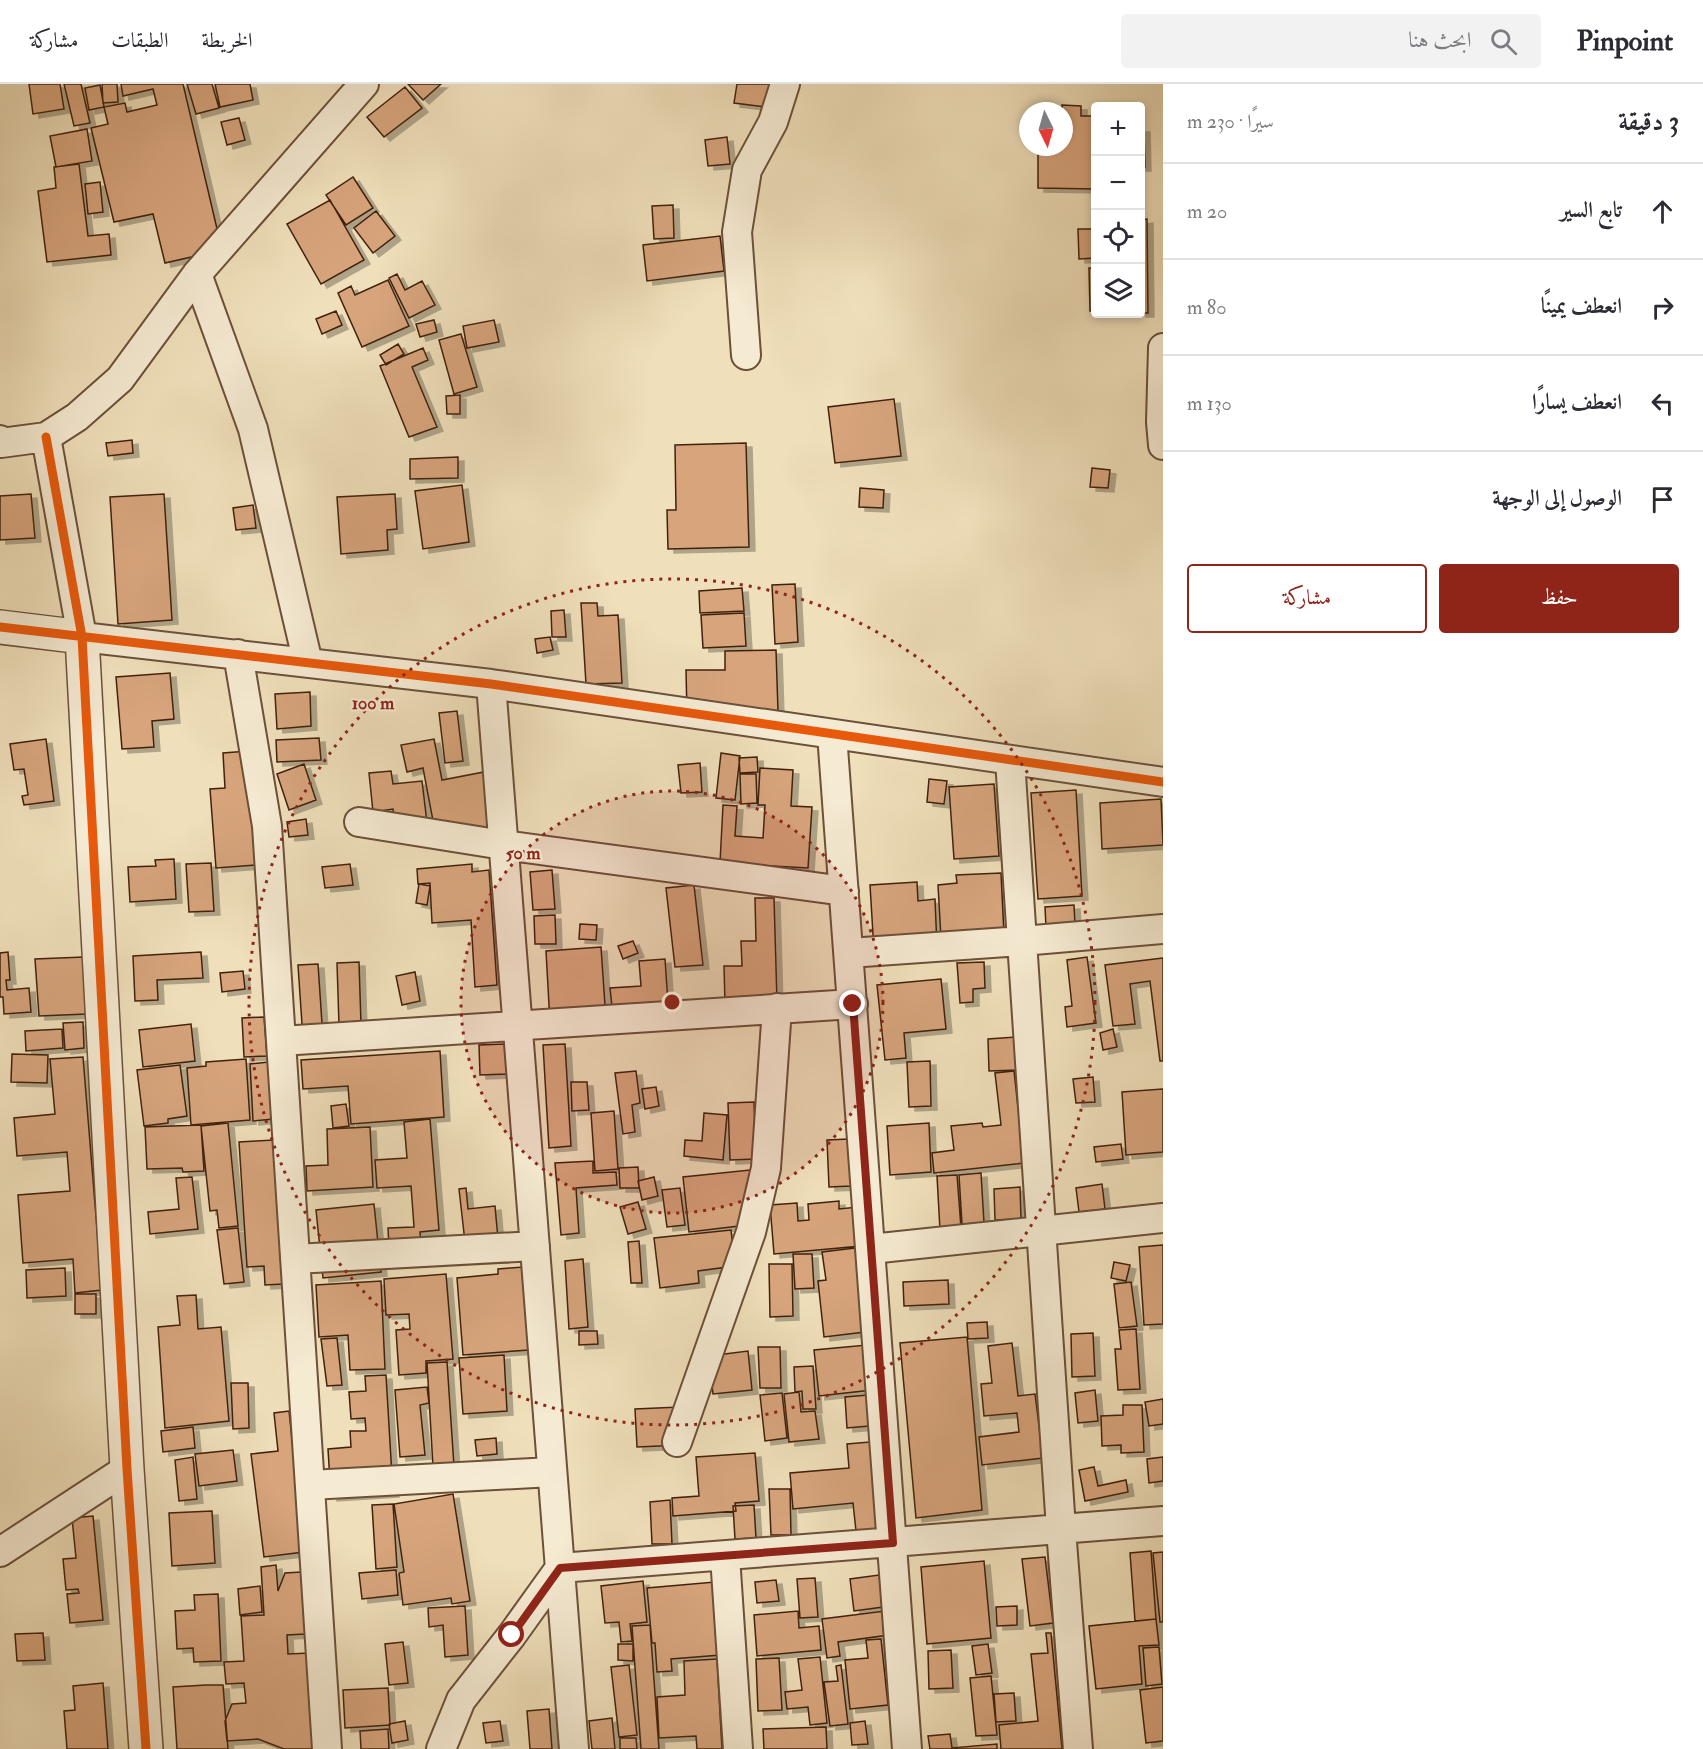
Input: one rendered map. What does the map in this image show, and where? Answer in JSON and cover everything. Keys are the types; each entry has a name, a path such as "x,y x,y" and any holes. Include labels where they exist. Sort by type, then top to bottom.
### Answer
{"street":[{"path":"0,440 1,443 46,437 77,417 120,379 196,274 364,84"},
{"path":"746,355 737,232 747,170 773,122 785,84"},
{"path":"196,274 253,429 308,663"},
{"path":"1163,348 1161,422 1163,446"},
{"path":"46,437 82,637 127,1469 146,1749"},
{"path":"0,627 491,684 1163,782"},
{"path":"238,654 267,826 327,1749"},
{"path":"491,684 574,1749"},
{"path":"832,734 907,1749"},
{"path":"1010,760 1061,1529 1078,1749"},
{"path":"359,822 844,891"},
{"path":"849,953 1163,929"},
{"path":"281,1041 853,1004"},
{"path":"677,1442 751,1232 766,1168 777,1008"},
{"path":"871,1249 1163,1218"},
{"path":"296,1259 535,1246"},
{"path":"0,1552 127,1469"},
{"path":"310,1485 552,1472"},
{"path":"560,1568 1163,1521"},
{"path":"725,1556 738,1749"},
{"path":"441,1749 461,1700 512,1635 560,1568"}],"building":[{"path":"29,84 60,84 64,109 33,114"},
{"path":"64,84 81,84 90,123 74,126"},
{"path":"102,84 117,84 118,102 103,103"},
{"path":"121,84 183,84 222,250 165,263 153,214 114,222 91,128 108,124 104,107 125,103 127,112 157,105 153,89 123,96"},
{"path":"187,84 212,84 219,108 196,114"},
{"path":"215,84 250,84 253,100 220,107"},
{"path":"408,84 441,84 423,100"},
{"path":"737,84 778,84 775,108 734,103"},
{"path":"100,85 104,107 89,110 85,88"},
{"path":"405,87 422,108 384,137 367,117"},
{"path":"1073,106 1081,106 1081,116 1091,116 1091,189 1038,188 1038,156 1073,156"},
{"path":"239,118 245,140 227,145 221,122"},
{"path":"87,129 92,161 56,167 50,136"},
{"path":"727,137 730,164 708,166 705,140"},
{"path":"79,164 88,236 109,234 111,255 47,262 38,191 56,188 54,167"},
{"path":"353,177 373,208 346,225 326,195"},
{"path":"100,182 103,212 88,214 85,184"},
{"path":"330,200 364,260 321,284 287,224"},
{"path":"673,205 674,238 654,239 652,206"},
{"path":"376,211 395,236 373,253 354,228"},
{"path":"1145,219 1147,219 1148,313 1145,313"},
{"path":"1078,229 1091,229 1091,258 1079,259"},
{"path":"720,236 724,271 647,281 643,245"},
{"path":"1089,268 1091,268 1091,311"},
{"path":"397,274 405,290 422,281 435,305 409,318 389,278"},
{"path":"388,280 409,326 362,347 338,293 351,286 355,295"},
{"path":"336,311 342,325 322,334 316,319"},
{"path":"434,320 437,332 420,337 416,324"},
{"path":"494,320 499,342 467,348 463,326"},
{"path":"461,334 477,387 454,394 439,340"},
{"path":"398,344 404,354 386,365 380,355"},
{"path":"423,348 428,360 412,367 437,427 409,437 380,366"},
{"path":"460,395 460,414 447,414 446,396"},
{"path":"894,399 901,456 835,463 828,407"},
{"path":"132,440 133,453 108,456 106,443"},
{"path":"746,443 749,547 668,549 667,510 676,510 675,445"},
{"path":"458,457 458,478 410,479 410,459"},
{"path":"1092,468 1110,470 1108,488 1090,487"},
{"path":"462,485 469,542 423,549 415,491"},
{"path":"860,488 884,490 883,508 859,507"},
{"path":"31,494 35,538 0,540 0,496"},
{"path":"164,494 172,620 118,624 110,497"},
{"path":"395,494 397,529 387,530 388,550 341,554 337,497"},
{"path":"253,505 256,528 236,530 233,508"},
{"path":"795,584 798,642 775,644 772,585"},
{"path":"742,588 744,611 700,613 699,591"},
{"path":"581,603 597,603 598,616 618,615 622,683 586,684"},
{"path":"564,610 566,637 552,637 551,611"},
{"path":"744,613 746,646 703,648 701,615"},
{"path":"550,637 553,650 537,653 535,639"},
{"path":"776,650 778,711 687,714 686,670 725,670 725,651"},
{"path":"170,673 174,719 152,721 154,747 122,749 116,677"},
{"path":"310,692 311,726 277,729 275,694"},
{"path":"457,711 463,761 445,763 439,713"},
{"path":"319,738 321,760 277,762 276,740"},
{"path":"46,739 54,801 24,805 22,796 28,795 24,769 14,770 10,744"},
{"path":"434,739 442,780 484,772 497,841 434,826 423,768 407,772 401,745"},
{"path":"248,751 256,865 216,868 210,789 225,788 223,753"},
{"path":"721,753 740,756 735,800 716,798"},
{"path":"757,757 758,772 740,773 739,758"},
{"path":"700,763 702,792 681,793 678,765"},
{"path":"304,764 316,800 289,810 277,774"},
{"path":"760,768 793,770 791,806 812,807 808,868 720,863 723,805 737,806 735,836 763,838 765,805 758,805"},
{"path":"391,771 393,784 422,781 428,831 396,834 393,809 373,812 369,773"},
{"path":"740,774 756,774 757,803 741,804"},
{"path":"929,779 947,781 944,804 927,802"},
{"path":"994,784 999,856 954,859 949,787"},
{"path":"1076,790 1082,896 1038,899 1031,793"},
{"path":"1161,799 1163,845 1102,849 1100,803"},
{"path":"306,819 308,835 289,837 287,822"},
{"path":"174,859 176,899 130,902 128,867 156,866 155,860"},
{"path":"211,863 214,911 189,912 186,864"},
{"path":"350,864 353,885 325,888 322,867"},
{"path":"472,864 472,872 489,870 497,985 475,987 471,920 432,923 430,883 418,884 417,869"},
{"path":"552,870 555,909 533,910 530,872"},
{"path":"1001,873 1004,935 941,939 938,885 957,883 956,875"},
{"path":"917,882 918,901 935,899 937,947 874,951 870,885"},
{"path":"419,884 430,886 427,905 416,903"},
{"path":"694,885 703,965 675,967 666,888"},
{"path":"755,898 774,898 777,1002 725,1004 724,966 742,966 741,941 756,941"},
{"path":"1074,905 1075,925 1046,927 1045,907"},
{"path":"555,915 556,944 535,944 534,916"},
{"path":"580,924 597,925 596,940 579,939"},
{"path":"633,941 638,953 623,959 618,946"},
{"path":"601,947 606,1020 550,1023 546,951"},
{"path":"8,952 10,980 6,980 7,990 29,988 31,1012 4,1014 3,997 0,997 0,953"},
{"path":"201,952 203,978 157,980 158,1000 135,1001 133,956"},
{"path":"84,957 87,1014 39,1016 35,959"},
{"path":"1087,957 1096,1023 1067,1027 1065,1007 1072,1006 1067,960"},
{"path":"1163,958 1163,1061 1160,1061 1150,981 1130,984 1135,1024 1113,1026 1105,965"},
{"path":"665,959 668,1003 612,1007 610,988 641,986 639,961"},
{"path":"359,962 361,1024 339,1025 337,963"},
{"path":"984,962 985,988 973,989 973,1002 960,1003 957,963"},
{"path":"318,964 323,1038 303,1039 298,965"},
{"path":"243,971 245,989 222,992 220,973"},
{"path":"415,972 420,1001 402,1005 396,976"},
{"path":"941,979 946,1029 904,1033 906,1058 885,1060 877,985"},
{"path":"264,1017 267,1056 244,1057 242,1018"},
{"path":"83,1022 84,1048 65,1050 63,1023"},
{"path":"191,1024 195,1061 143,1067 139,1030"},
{"path":"62,1029 63,1048 26,1051 25,1031"},
{"path":"1113,1029 1117,1047 1103,1050 1100,1033"},
{"path":"1016,1037 1017,1070 989,1071 988,1039"},
{"path":"505,1044 507,1074 480,1075 479,1045"},
{"path":"565,1044 571,1146 549,1148 543,1045"},
{"path":"440,1051 444,1117 351,1124 348,1086 303,1089 301,1060"},
{"path":"12,1054 48,1055 47,1083 11,1082"},
{"path":"83,1057 102,1290 75,1293 73,1259 23,1263 18,1195 70,1191 67,1152 17,1156 14,1118 55,1114 50,1059"},
{"path":"246,1059 250,1120 191,1125 187,1068 206,1066 206,1062"},
{"path":"930,1061 931,1106 909,1107 907,1062"},
{"path":"269,1062 273,1119 253,1121 250,1064"},
{"path":"180,1065 187,1116 168,1119 168,1123 144,1126 137,1070"},
{"path":"636,1071 640,1103 632,1105 635,1132 623,1134 615,1073"},
{"path":"1014,1071 1024,1163 934,1173 932,1153 954,1150 951,1126 982,1123 983,1127 1001,1125 995,1073"},
{"path":"1093,1077 1095,1102 1076,1103 1073,1079"},
{"path":"571,1082 587,1082 589,1110 572,1111"},
{"path":"656,1087 659,1106 645,1109 642,1089"},
{"path":"1163,1089 1163,1152 1126,1155 1122,1092"},
{"path":"754,1102 756,1159 730,1160 728,1103"},
{"path":"346,1104 349,1126 333,1128 331,1106"},
{"path":"614,1111 618,1169 595,1171 591,1113"},
{"path":"704,1113 727,1115 723,1160 684,1156 685,1140 702,1141"},
{"path":"430,1119 439,1230 420,1232 421,1245 389,1247 388,1228 414,1227 411,1186 377,1188 375,1160 407,1158 404,1122"},
{"path":"228,1123 238,1226 219,1228 217,1210 210,1211 201,1126"},
{"path":"929,1123 931,1172 890,1175 887,1126"},
{"path":"201,1125 204,1171 183,1172 182,1168 147,1169 145,1127"},
{"path":"370,1127 373,1187 307,1191 306,1166 328,1165 327,1129"},
{"path":"848,1139 851,1186 829,1187 827,1140"},
{"path":"274,1140 283,1284 265,1285 264,1266 247,1267 239,1142"},
{"path":"1121,1144 1123,1159 1096,1162 1094,1147"},
{"path":"593,1161 593,1173 616,1172 617,1185 576,1188 579,1233 561,1235 555,1163"},
{"path":"638,1167 639,1188 620,1188 619,1168"},
{"path":"750,1170 756,1224 689,1232 683,1177"},
{"path":"981,1173 984,1223 962,1224 959,1175"},
{"path":"957,1175 961,1228 940,1230 937,1176"},
{"path":"192,1177 198,1229 150,1234 148,1212 179,1209 176,1178"},
{"path":"654,1177 658,1196 642,1200 638,1181"},
{"path":"1102,1184 1105,1209 1079,1212 1076,1188"},
{"path":"1020,1187 1021,1219 995,1220 994,1189"},
{"path":"466,1188 468,1209 495,1206 498,1239 465,1242 459,1189"},
{"path":"680,1188 685,1225 667,1227 662,1190"},
{"path":"839,1201 839,1209 858,1207 861,1246 774,1254 770,1205 797,1203 798,1221 809,1220 808,1204"},
{"path":"638,1202 646,1229 628,1234 620,1207"},
{"path":"374,1204 381,1272 323,1278 316,1210"},
{"path":"238,1228 244,1282 224,1284 217,1230"},
{"path":"731,1230 735,1266 698,1271 699,1283 660,1288 654,1238"},
{"path":"639,1241 642,1283 631,1283 628,1242"},
{"path":"1163,1245 1163,1324 1144,1325 1139,1247"},
{"path":"855,1248 865,1332 824,1337 818,1281 826,1280 822,1252"},
{"path":"793,1254 812,1254 814,1288 795,1289"},
{"path":"583,1259 588,1327 569,1329 565,1261"},
{"path":"1114,1262 1130,1265 1126,1281 1111,1278"},
{"path":"769,1264 792,1264 793,1316 770,1317"},
{"path":"523,1267 529,1350 463,1355 457,1278 498,1274 498,1269"},
{"path":"65,1268 66,1296 27,1298 26,1270"},
{"path":"446,1274 453,1359 426,1361 426,1373 399,1375 396,1330 410,1329 409,1314 386,1315 384,1279"},
{"path":"948,1280 949,1304 904,1306 903,1282"},
{"path":"381,1281 385,1369 350,1370 348,1335 319,1337 316,1285"},
{"path":"1131,1282 1137,1326 1119,1328 1114,1284"},
{"path":"75,1294 96,1294 96,1314 75,1314"},
{"path":"196,1295 198,1329 221,1327 229,1421 165,1428 158,1327 180,1325 177,1296"},
{"path":"987,1322 988,1338 968,1339 967,1323"},
{"path":"1136,1329 1140,1389 1118,1390 1115,1349 1121,1349 1119,1330"},
{"path":"579,1331 597,1331 598,1344 579,1345"},
{"path":"1093,1333 1095,1376 1072,1377 1071,1334"},
{"path":"967,1337 982,1510 916,1518 900,1343"},
{"path":"337,1338 342,1385 327,1386 321,1339"},
{"path":"1012,1343 1018,1396 1035,1394 1043,1458 982,1465 979,1437 1019,1432 1017,1413 984,1416 981,1384 992,1383 988,1346"},
{"path":"867,1345 872,1390 819,1396 814,1350"},
{"path":"758,1347 780,1347 781,1388 760,1388"},
{"path":"748,1351 752,1390 713,1394 709,1356"},
{"path":"504,1355 507,1411 463,1414 459,1358"},
{"path":"447,1362 454,1466 433,1467 427,1363"},
{"path":"813,1366 816,1409 803,1409 802,1391 795,1392 794,1367"},
{"path":"386,1375 393,1493 331,1497 328,1449 351,1447 350,1431 366,1431 365,1418 351,1419 349,1392 366,1391 365,1376"},
{"path":"231,1383 248,1383 249,1428 233,1429"},
{"path":"427,1387 429,1403 420,1405 425,1455 400,1457 395,1390"},
{"path":"1095,1390 1098,1421 1078,1423 1075,1393"},
{"path":"799,1392 801,1412 815,1411 819,1439 789,1442 784,1394"},
{"path":"782,1393 787,1438 765,1441 760,1395"},
{"path":"868,1395 869,1426 847,1428 845,1397"},
{"path":"1163,1399 1163,1424 1149,1426 1145,1402"},
{"path":"1123,1405 1142,1405 1144,1452 1121,1453 1121,1445 1102,1446 1101,1416 1123,1415"},
{"path":"680,1407 682,1445 637,1447 635,1409"},
{"path":"289,1411 304,1552 264,1557 251,1454 278,1451 274,1413"},
{"path":"193,1427 195,1448 163,1452 161,1431"},
{"path":"496,1438 497,1454 477,1456 475,1440"},
{"path":"870,1442 878,1529 856,1531 853,1503 793,1509 790,1473 849,1468 847,1444"},
{"path":"233,1450 237,1481 199,1486 195,1454"},
{"path":"755,1453 759,1501 735,1503 736,1511 673,1516 672,1498 699,1496 696,1457"},
{"path":"193,1457 197,1499 179,1501 175,1460"},
{"path":"1163,1457 1163,1481 1149,1483 1147,1459"},
{"path":"1094,1467 1098,1486 1126,1480 1128,1492 1085,1501 1079,1470"},
{"path":"769,1489 790,1489 791,1535 771,1535"},
{"path":"453,1494 470,1601 452,1604 451,1598 403,1605 399,1573 404,1572 394,1504"},
{"path":"670,1500 672,1544 652,1544 650,1502"},
{"path":"393,1504 397,1567 376,1569 372,1505"},
{"path":"754,1505 756,1538 735,1539 733,1506"},
{"path":"212,1511 215,1563 172,1566 169,1513"},
{"path":"93,1516 103,1620 70,1623 67,1594 79,1593 78,1589 66,1590 63,1559 76,1558 72,1518"},
{"path":"1151,1551 1156,1619 1135,1621 1130,1553"},
{"path":"1163,1552 1163,1622 1160,1622 1153,1553"},
{"path":"1045,1557 1053,1623 1030,1626 1022,1559"},
{"path":"984,1561 991,1638 927,1644 921,1567"},
{"path":"276,1565 278,1591 285,1573 301,1572 305,1634 287,1635 288,1654 310,1653 316,1749 284,1749 258,1739 227,1741 225,1721 232,1704 246,1703 244,1683 226,1684 224,1662 244,1661 241,1616 264,1615 261,1567"},
{"path":"396,1570 398,1595 362,1599 359,1573"},
{"path":"879,1575 883,1607 854,1611 850,1579"},
{"path":"815,1578 818,1617 800,1618 797,1579"},
{"path":"776,1580 779,1601 757,1603 755,1582"},
{"path":"643,1581 647,1622 630,1624 632,1641 621,1642 619,1622 605,1623 601,1586"},
{"path":"715,1582 721,1655 671,1659 672,1671 657,1672 647,1588"},
{"path":"260,1586 262,1612 240,1615 238,1589"},
{"path":"218,1594 221,1661 194,1662 193,1648 177,1649 175,1611 195,1610 194,1595"},
{"path":"465,1606 468,1655 445,1657 443,1625 429,1627 428,1608"},
{"path":"1017,1606 1017,1625 997,1626 996,1607"},
{"path":"798,1611 799,1628 819,1626 821,1650 757,1656 754,1615"},
{"path":"885,1611 889,1635 838,1642 840,1656 827,1658 822,1619"},
{"path":"1156,1619 1159,1645 1139,1646 1142,1684 1096,1689 1089,1626"},
{"path":"650,1625 659,1749 641,1749 632,1626"},
{"path":"43,1633 45,1660 17,1661 15,1634"},
{"path":"1046,1633 1051,1633 1062,1749 1001,1749 999,1725 1038,1721 1031,1654 1048,1653"},
{"path":"881,1639 888,1705 850,1709 845,1660 868,1658 866,1640"},
{"path":"403,1642 408,1683 389,1685 385,1644"},
{"path":"618,1644 633,1644 633,1661 618,1660"},
{"path":"988,1644 992,1673 976,1675 972,1646"},
{"path":"1159,1647 1162,1684 1146,1686 1143,1648"},
{"path":"951,1650 953,1688 929,1689 928,1651"},
{"path":"820,1657 827,1723 810,1725 808,1707 787,1709 785,1692 802,1690 798,1659"},
{"path":"779,1658 782,1710 758,1711 756,1659"},
{"path":"717,1659 722,1749 697,1749 696,1736 659,1738 657,1697 685,1695 684,1661"},
{"path":"629,1665 637,1735 619,1737 611,1667"},
{"path":"841,1665 848,1724 830,1726 824,1682 838,1681 836,1666"},
{"path":"991,1676 997,1735 976,1736 970,1678"},
{"path":"103,1683 108,1749 67,1749 64,1711 75,1710 73,1686"},
{"path":"223,1685 228,1749 177,1749 173,1687"},
{"path":"1163,1687 1163,1741 1146,1743 1140,1690"},
{"path":"388,1688 390,1725 345,1728 343,1690"},
{"path":"1014,1693 1016,1721 996,1722 994,1694"},
{"path":"549,1709 552,1749 530,1749 527,1711"},
{"path":"612,1718 615,1749 592,1749 589,1721"},
{"path":"405,1721 408,1740 392,1743 389,1724"},
{"path":"500,1721 503,1741 486,1743 483,1723"},
{"path":"865,1721 868,1744 852,1745 850,1723"},
{"path":"826,1727 827,1749 764,1749 763,1729"},
{"path":"388,1729 389,1749 361,1749 360,1731"},
{"path":"950,1734 952,1748 997,1744 997,1749 930,1749 928,1736"},
{"path":"620,1738 636,1738 637,1749 620,1749"}],"cycle path":[{"path":"46,437 82,637 127,1469 146,1749"},
{"path":"0,627 491,684 1163,782"}],"route":[{"path":"512,1635 560,1568 893,1543 853,1004"}]}
